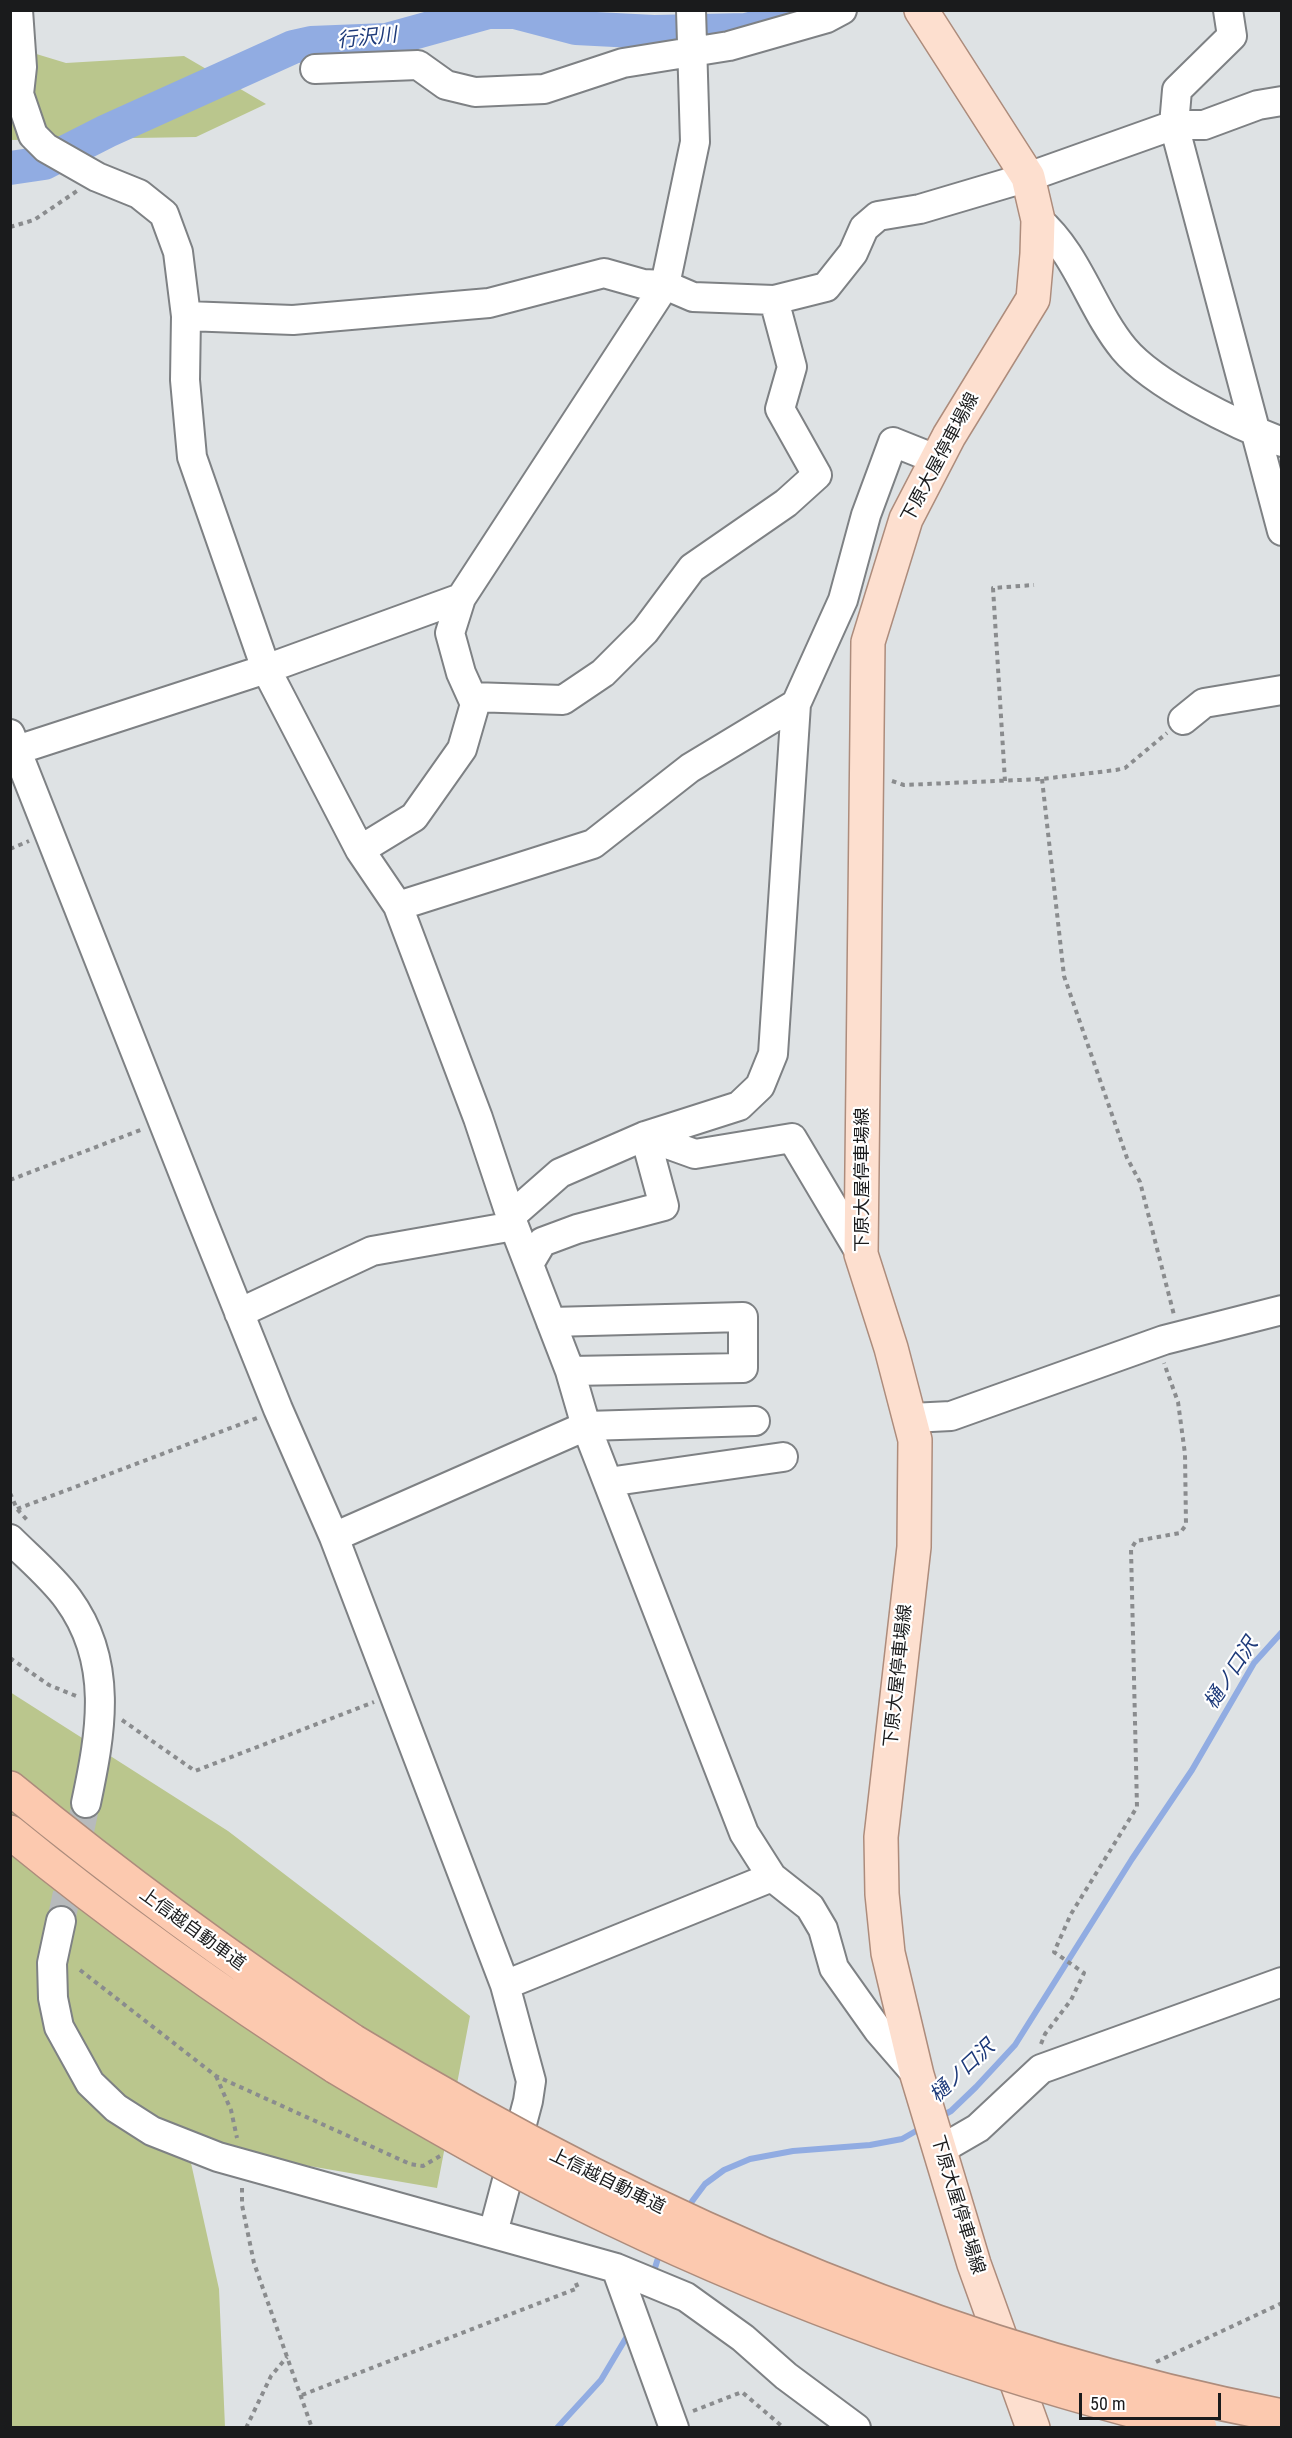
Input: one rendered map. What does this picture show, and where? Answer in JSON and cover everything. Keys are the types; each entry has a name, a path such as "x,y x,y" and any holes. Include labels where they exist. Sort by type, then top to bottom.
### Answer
{"highway":[{"name":"上信越自動車道","path":"10,1788 344,2054 523,2174 613,2219 759,2284 920,2347 1037,2384 1200,2427"},
{"name":"上信越自動車道","path":"10,1832 76,1886 246,2010 344,2054 725,2239 826,2281 935,2320 1131,2380 1281,2416"}],"main road":[{"name":"下原大屋停車場線","path":"921,10 1028,177 1038,220 1033,299 949,436 906,519 867,642 861,1254 911,1418 915,1440 914,1547 882,1837 882,1894 888,1953 917,2075 974,2265 1033,2427"}],"street":[{"path":"18,10 22,67 19,94 33,135 46,148 92,173 139,194 164,214 178,252 186,316 185,380 192,457 266,669 360,850 398,906 478,1118 512,1221 570,1371 586,1426 744,1833 772,1877 810,1907 823,1929 834,1968 878,2030 917,2075"},
{"path":"360,850 414,817 462,749 475,704 461,673 450,633 461,598 665,285 695,142 691,10"},
{"path":"315,69 418,65 446,85 475,92 544,89 623,63 729,46 827,18 842,10"},
{"path":"1228,10 1232,36 1177,90 1174,125 1268,437 1281,531"},
{"path":"186,316 293,320 489,303 604,273 643,284 665,285 693,297 774,300 826,287 853,253 864,228 878,216 920,209 1028,177 1174,125 1204,125 1258,105 1281,101"},
{"path":"1038,220 1056,236 1124,349 1151,376 1268,437"},
{"path":"472,697 563,700 603,673 645,631 692,568 786,503 817,475 780,409 792,367 774,300"},
{"path":"239,1313 372,1251 512,1221 560,1173 645,1136 739,1106 760,1086 773,1054 796,704 843,600 866,515 893,442 923,454 935,464"},
{"path":"461,598 266,669 14,742 239,1313 334,1537 505,1985 531,2081 528,2101 493,2233"},
{"path":"1183,720 1204,703 1281,690"},
{"path":"398,906 593,843 690,768 796,704"},
{"path":"645,1136 696,1154 792,1138 861,1254"},
{"path":"529,1264 542,1242 577,1229 664,1206 645,1136"},
{"path":"911,1418 951,1416 1168,1339 1281,1310"},
{"path":"551,1322 743,1317 743,1368 570,1371"},
{"path":"334,1537 586,1426 755,1421"},
{"path":"608,1482 783,1457"},
{"path":"10,1539 68,1599 93,1646 102,1693 97,1752 86,1803"},
{"path":"505,1985 772,1877"},
{"path":"61,1920 52,1964 53,1998 59,2027 90,2083 116,2108 152,2131 218,2157 616,2268 686,2297 743,2338 786,2376 856,2427"},
{"path":"934,2131 978,2128 1041,2069 1281,1982"},
{"path":"616,2268 672,2424"}],"path":[{"path":"10,227 34,220 92,173"},
{"path":"1005,781 993,588 1034,585"},
{"path":"889,778 894,783 904,785 1005,781 1042,779 1125,768 1183,720"},
{"path":"1041,2069 1039,2051 1045,2034 1071,2000 1084,1973 1054,1952 1071,1914 1137,1807 1131,1549 1136,1541 1180,1533 1186,1525 1185,1454 1168,1339 1140,1182 1127,1158 1064,976 1042,779"},
{"path":"10,1180 163,1121"},
{"path":"10,1493 17,1509 278,1409"},
{"path":"10,1658 49,1685 101,1706 195,1771 394,1694"},
{"path":"80,1970 216,2076 231,2110 238,2141"},
{"path":"242,2183 242,2205 254,2263 312,2427"},
{"path":"302,2396 578,2288 562,2253"},
{"path":"1131,2380 1160,2360 1281,2303"},
{"path":"246,2427 271,2376 288,2357"},
{"path":"672,2424 742,2392 784,2427"}],"green space":[{"path":"10,46 66,63 184,56 266,104 196,137 11,140"},
{"path":"10,1692 228,1831 470,2016 437,2188 187,2145 219,2289 225,2427 11,2427"}],"waterway":[{"name":"行沢川","path":"10,168 44,163 107,131 293,47 311,43 387,40 488,12 515,12 576,28 654,32 746,30 778,22"},
{"name":"樋ノ口沢","path":"940,2117 951,2111 1015,2045 1132,1859 1192,1770 1254,1663 1282,1632"},
{"name":"樋ノ口沢","path":"687,2208 705,2184 724,2170 750,2159 793,2151 870,2145 902,2139 923,2127"},
{"name":"樋ノ口沢","path":"653,2274 660,2252"},
{"name":"樋ノ口沢","path":"557,2428 601,2380 629,2333"}],"tunnel":[{"path":"61,1921 86,1803"}]}
